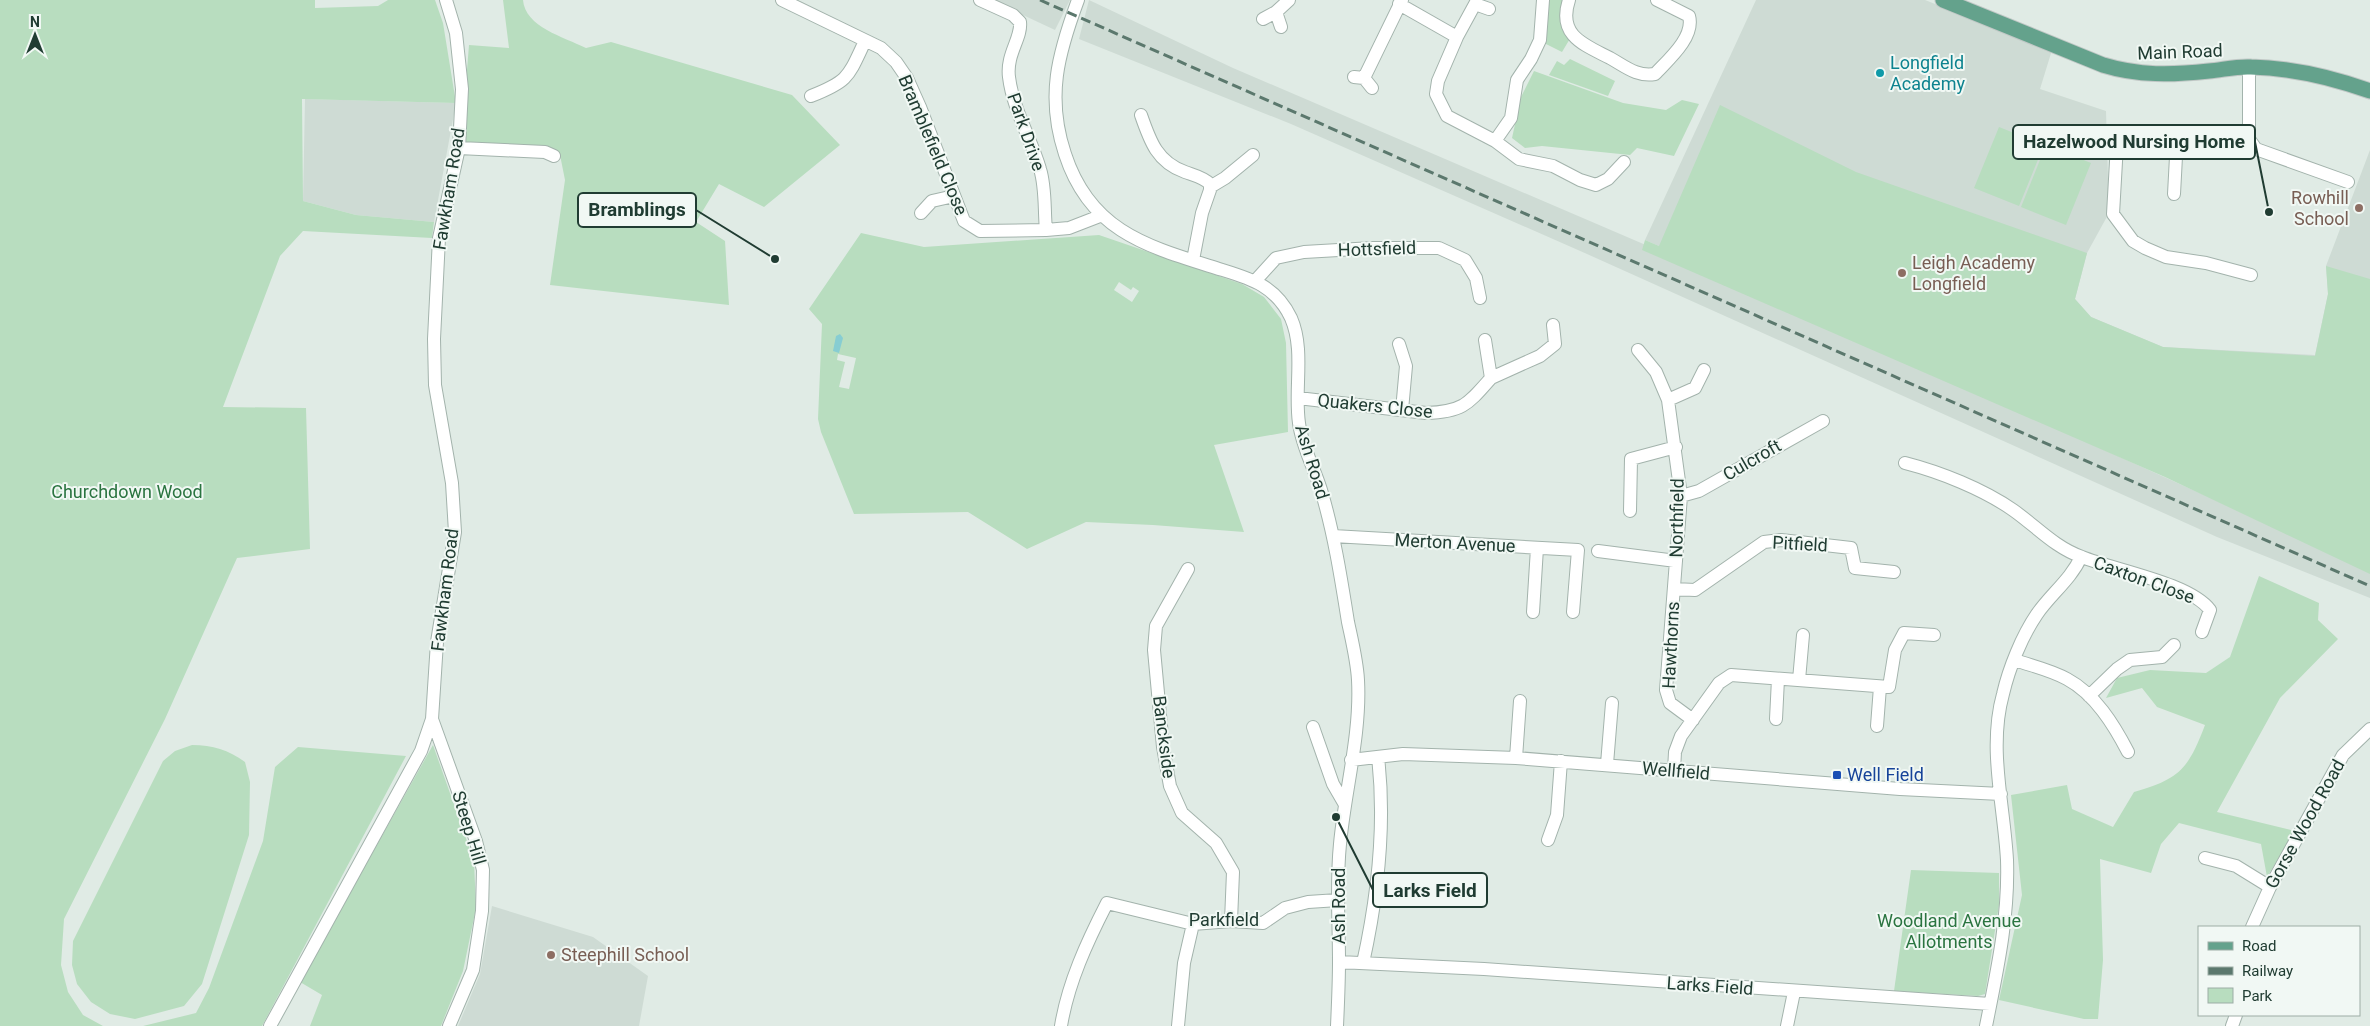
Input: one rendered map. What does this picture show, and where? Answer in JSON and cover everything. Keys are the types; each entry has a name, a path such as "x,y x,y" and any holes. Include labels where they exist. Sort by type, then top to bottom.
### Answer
{"main road":[{"name":"Main Road","path":"1942,0 2103,65 2127,72 2155,75 2184,74 2249,67 2307,72 2370,91"}],"street":[{"name":"Fawkham Road","path":"270,1026 421,751 432,719 437,642 455,532 452,483 435,385 434,339 440,230 459,148 462,90 456,33 446,0"},
{"name":"Bramblefield Close","path":"782,0 881,48 896,62 907,78 964,221 980,231 1046,230 1069,228 1100,216"},
{"name":"Park Drive","path":"980,0 1013,15 1020,22 1020,30 1010,56 1009,77 1017,109 1031,141 1041,172 1046,230"},
{"name":"Ash Road","path":"1078,0 1059,58 1054,92 1054,113 1068,166 1084,195 1100,216 1121,232 1193,260 1256,280 1278,298 1291,319 1297,346 1298,422 1304,447 1321,489 1333,536 1358,680 1351,760 1344,803 1339,856 1337,1026"},
{"path":"1263,19 1276,12 1289,0"},
{"path":"1495,141 1511,118 1517,80 1531,60 1540,40 1543,0"},
{"path":"1569,0 1567,19 1576,39 1585,47 1643,76 1655,74 1688,34 1691,24 1689,16 1657,0"},
{"path":"1372,88 1359,78 1401,2 1457,37"},
{"path":"1489,9 1475,4 1457,37 1438,81 1436,94 1440,106 1447,116 1495,141 1519,159 1552,166 1580,180 1596,185 1608,179 1624,162"},
{"path":"1276,12 1281,27"},
{"path":"811,96 836,86 849,75 865,41"},
{"path":"2249,67 2249,139 2256,149 2348,182"},
{"path":"1147,120 1153,147 1163,160 1176,168 1205,179 1210,187"},
{"path":"2174,194 2177,138"},
{"path":"2249,139 2125,139 2117,144 2113,214 2133,241 2145,248 2166,257 2252,275"},
{"path":"459,148 545,152 554,156"},
{"path":"1193,260 1202,212 1210,187 1226,178 1253,155"},
{"path":"921,213 932,201 954,196"},
{"name":"Hottsfield","path":"1256,280 1276,258 1304,252 1373,248 1439,248 1465,260 1476,278 1480,298"},
{"path":"1486,340 1491,378 1540,356 1555,344 1553,325"},
{"path":"1399,344 1406,366 1402,410"},
{"name":"Northfield","path":"1638,350 1656,372 1668,400 1676,447 1681,496 1674,588"},
{"path":"1668,400 1695,388 1704,370"},
{"name":"Quakers Close","path":"1298,398 1402,410 1446,412 1467,405 1491,378"},
{"name":"Culcroft","path":"1681,496 1699,490 1822,421"},
{"path":"1630,511 1631,459 1676,447"},
{"name":"Caxton Close","path":"1905,463 1951,476 2012,509 2057,546 2081,557 2143,575 2204,602 2210,610 2202,632"},
{"name":"Merton Avenue","path":"1333,536 1578,550 1573,612"},
{"name":"Pitfield","path":"1674,588 1695,590 1764,542 1781,540 1851,548 1855,568 1894,572"},
{"path":"1533,612 1537,548"},
{"path":"1598,551 1676,561"},
{"name":"Caxton Close","path":"1986,1026 2007,903 2007,860 1996,736 2003,694 2020,645 2037,614 2076,569 2081,557"},
{"name":"Banckside","path":"1188,569 1156,626 1154,650 1163,747 1170,786 1182,813 1216,843 1233,872 1231,921"},
{"name":"Hawthorns","path":"1674,588 1666,690 1670,703 1693,720"},
{"path":"1674,771 1675,752 1680,736 1719,683 1731,675 1889,687 1895,650 1904,633 1934,635"},
{"path":"1800,680 1803,636"},
{"path":"2089,696 2117,669 2130,660 2162,656 2174,645"},
{"path":"2015,660 2068,679 2089,696 2114,725 2128,752"},
{"path":"1776,719 1778,679"},
{"path":"1877,726 1880,686"},
{"path":"1516,758 1520,701"},
{"path":"1607,764 1612,703"},
{"name":"Steep Hill","path":"432,719 476,841 483,870 482,911 473,970 449,1026"},
{"path":"1313,727 1333,784 1344,803"},
{"name":"Gorse Wood Road","path":"2252,926 2270,887 2343,754 2370,729"},
{"name":"Wellfield","path":"1351,760 1403,754 1516,758 1900,789 2000,794"},
{"path":"1363,963 1375,900 1382,830 1383,797 1378,757"},
{"path":"1548,840 1557,814 1561,761"},
{"path":"2205,858 2236,866 2270,887"},
{"name":"Parkfield","path":"1061,1026 1071,987 1086,945 1107,903 1193,924 1231,921 1263,923 1285,908 1308,902 1338,900"},
{"path":"1178,1026 1184,963 1193,924"},
{"name":"Larks Field","path":"1339,962 1494,970 1990,1004"},
{"path":"1788,1026 1794,992"}],"shaded area":[{"path":"991,0 1070,0 1055,30"},
{"path":"1089,0 1233,68 1746,288 2370,570 2370,598 2217,537 1587,254 1291,124 1079,39"},
{"name":"Leigh Academy Longfield","path":"1756,0 1925,0 2052,50 2040,89 2106,111 2109,213 2087,253 2075,299 2091,317 2163,347 2315,355 2328,294 2326,266 2370,150 2370,556 1645,240"},
{"path":"305,99 456,103 434,222 356,215 303,201"},
{"name":"Steephill School","path":"492,906 593,937 648,976 639,1026 458,1026 480,974"}],"green space":[{"name":"Churchdown Wood","path":"0,0 315,0 315,8 378,6 388,0 435,0 443,23 456,103 302,99 303,201 356,215 434,222 432,238 303,231 280,256 223,407 306,408 310,549 237,558 165,719 64,919 61,965 68,992 83,1015 103,1026 0,1026"},
{"path":"503,0 523,0 525,9 538,24 586,48 611,42 792,95 840,145 764,207 719,184 696,222 725,241 729,305 550,285 565,180 560,155 547,148 465,142 463,119 469,45 509,48"},
{"path":"1548,0 1566,0 1571,37 1562,52 1542,42"},
{"path":"1570,59 1615,81 1608,96 1549,75 1557,61 1564,65"},
{"path":"1534,71 1623,103 1666,110 1682,100 1699,104 1674,156 1637,148 1630,155 1542,146 1525,148 1512,138 1521,97"},
{"name":"Leigh Academy Longfield","path":"1720,105 1856,172 2087,253 2075,299 2091,317 2163,347 2315,356 2328,294 2326,266 2370,279 2370,574 2165,477 1642,250 1645,240 1659,246"},
{"path":"1999,127 2044,145 2019,206 1974,188"},
{"path":"2046,145 2091,163 2066,225 2021,207"},
{"path":"861,233 924,247 1099,235 1242,284 1264,297 1281,319 1286,343 1288,432 1214,445 1244,532 1086,522 1027,549 968,512 854,514 821,432 818,419 822,324 809,309","holes":["1119,282 1131,290 1133,287 1139,291 1132,302 1114,290","838,354 856,358 849,389 839,387 845,362 837,360"]},
{"path":"2259,576 2319,603 2318,620 2338,639 2280,698 2217,812 2295,831 2267,877 2261,844 2179,823 2161,844 2151,873 2100,859 2103,960 2098,1019 2084,1019 1999,1000 2022,895 2011,795 2067,785 2072,809 2113,827 2134,792 2162,782 2180,771 2193,753 2205,725 2157,707 2142,688 2106,698 2117,678 2150,670 2206,673 2230,657"},
{"path":"192,745 220,749 245,762 250,782 249,835 202,984 184,1006 135,1019 110,1014 91,1002 77,984 72,965 73,941 163,761 175,751"},
{"path":"433,745 474,861 476,908 463,971 441,1026 310,1026 322,995 300,982"},
{"path":"298,747 406,756 262,1026 143,1026 196,1013 209,988 263,841 275,767"},
{"name":"Woodland Avenue Allotments","path":"1911,870 1999,873 1999,905 1985,994 1978,996 1894,991"}],"water":[{"path":"840,334 843,338 839,353 833,351 836,336"}],"railway":[{"path":"1040,0 2370,586"}],"place":[{"name":"Longfield Academy","path":"1880,73"},
{"name":"Rowhill School","path":"2359,208"},
{"name":"Hazelwood Nursing Home","path":"2269,212"},
{"name":"Bramblings","path":"775,259"},
{"name":"Leigh Academy Longfield","path":"1902,273"},
{"name":"Well Field","path":"1837,775"},
{"name":"Larks Field","path":"1336,817"},
{"name":"Steephill School","path":"551,955"}]}
